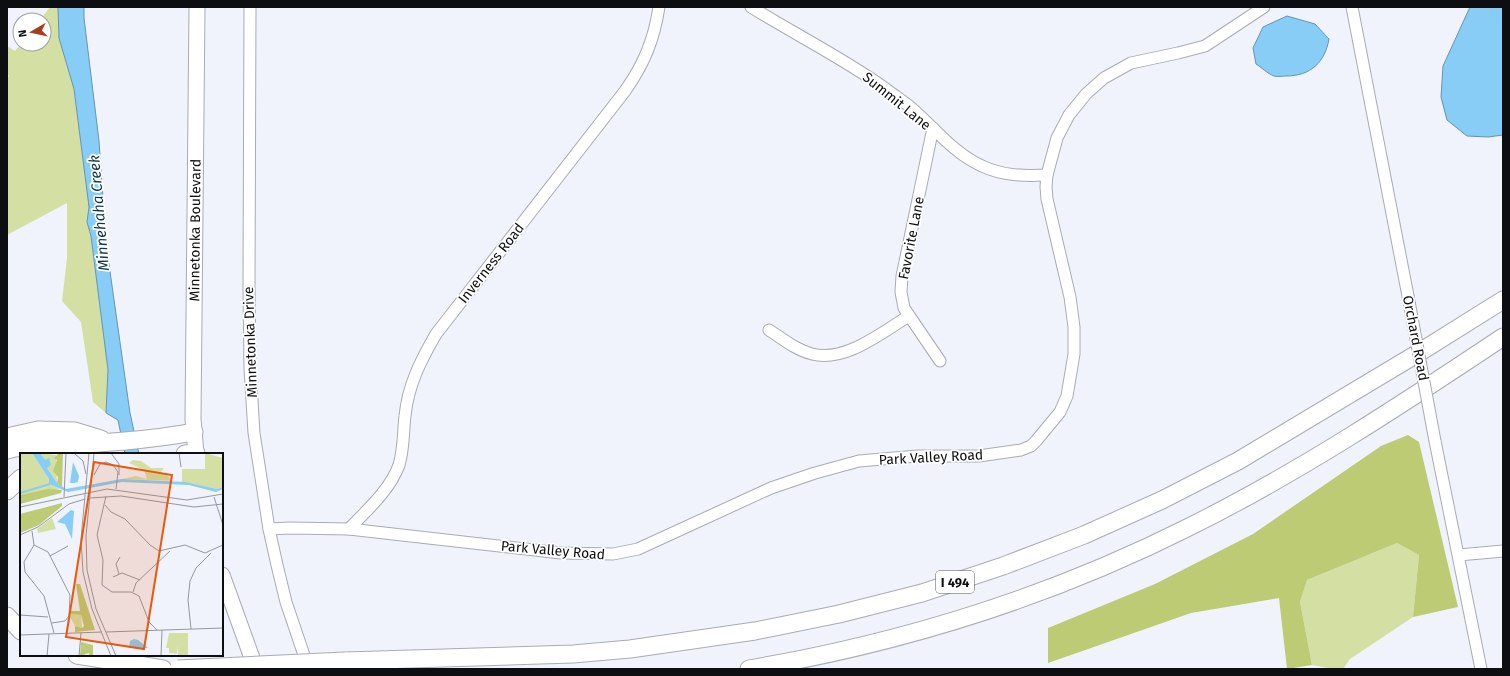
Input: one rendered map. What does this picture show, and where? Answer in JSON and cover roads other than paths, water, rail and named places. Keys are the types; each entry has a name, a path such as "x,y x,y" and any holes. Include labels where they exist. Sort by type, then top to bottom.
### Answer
{"highway":[{"name":"I 494","path":"178,669 573,654 637,648 755,631 839,614 922,593 1003,566 1084,535 1162,500 1238,461 1420,352 1503,300"},
{"name":"I 494","path":"749,669 855,648 944,625 1030,596 1099,568 1188,528 1257,491 1335,445 1503,337"},
{"path":"7,437 38,430 75,431 110,443"},
{"path":"7,450 15,448 154,439 194,432"},
{"path":"7,491 20,479"},
{"path":"7,616 20,631"},
{"path":"83,656 163,669"}],"main road":[{"name":"Minnetonka Boulevard","path":"193,453 197,7"},
{"path":"223,578 256,669"}],"street":[{"name":"Minnetonka Drive","path":"250,7 249,286 250,368 254,433 269,529 286,602 309,669"},
{"name":"Inverness Road","path":"349,529 391,482 399,464 404,444 405,416 411,387 421,360 428,347 436,334 638,72 648,52 655,30 659,7"},
{"name":"Summit Lane","path":"751,7 784,28 853,66 914,110 965,157 983,167 1003,173 1024,176 1047,175"},
{"name":"Park Valley Road","path":"269,529 349,529 530,548 561,553 613,554 638,549 771,488 815,472 859,461 918,456 979,456 1021,450 1031,446 1060,412 1067,396 1074,354 1074,327 1070,297 1047,199 1046,187 1047,175 1057,138 1069,115 1086,94 1104,78 1130,63 1205,46 1264,7"},
{"name":"Orchard Road","path":"1352,7 1435,441 1481,669"},
{"name":"Favorite Lane","path":"932,128 902,276 901,292 904,308 940,362"},
{"path":"769,330 803,351 812,354 834,355 854,348 909,316"},
{"path":"1459,555 1503,551"}],"water":[{"name":"Minnehaha Creek","path":"58,7 84,7 84,18 99,141 106,243 130,413 139,453 125,453 118,420 106,413 108,370 91,236 87,222 89,207 74,89 59,38"},
{"path":"1470,7 1503,7 1503,135 1488,137 1467,136 1447,120 1441,97 1443,66"},
{"path":"1287,16 1315,24 1329,39 1320,61 1310,70 1295,75 1275,76 1269,74 1256,64 1253,48 1263,27"}]}
